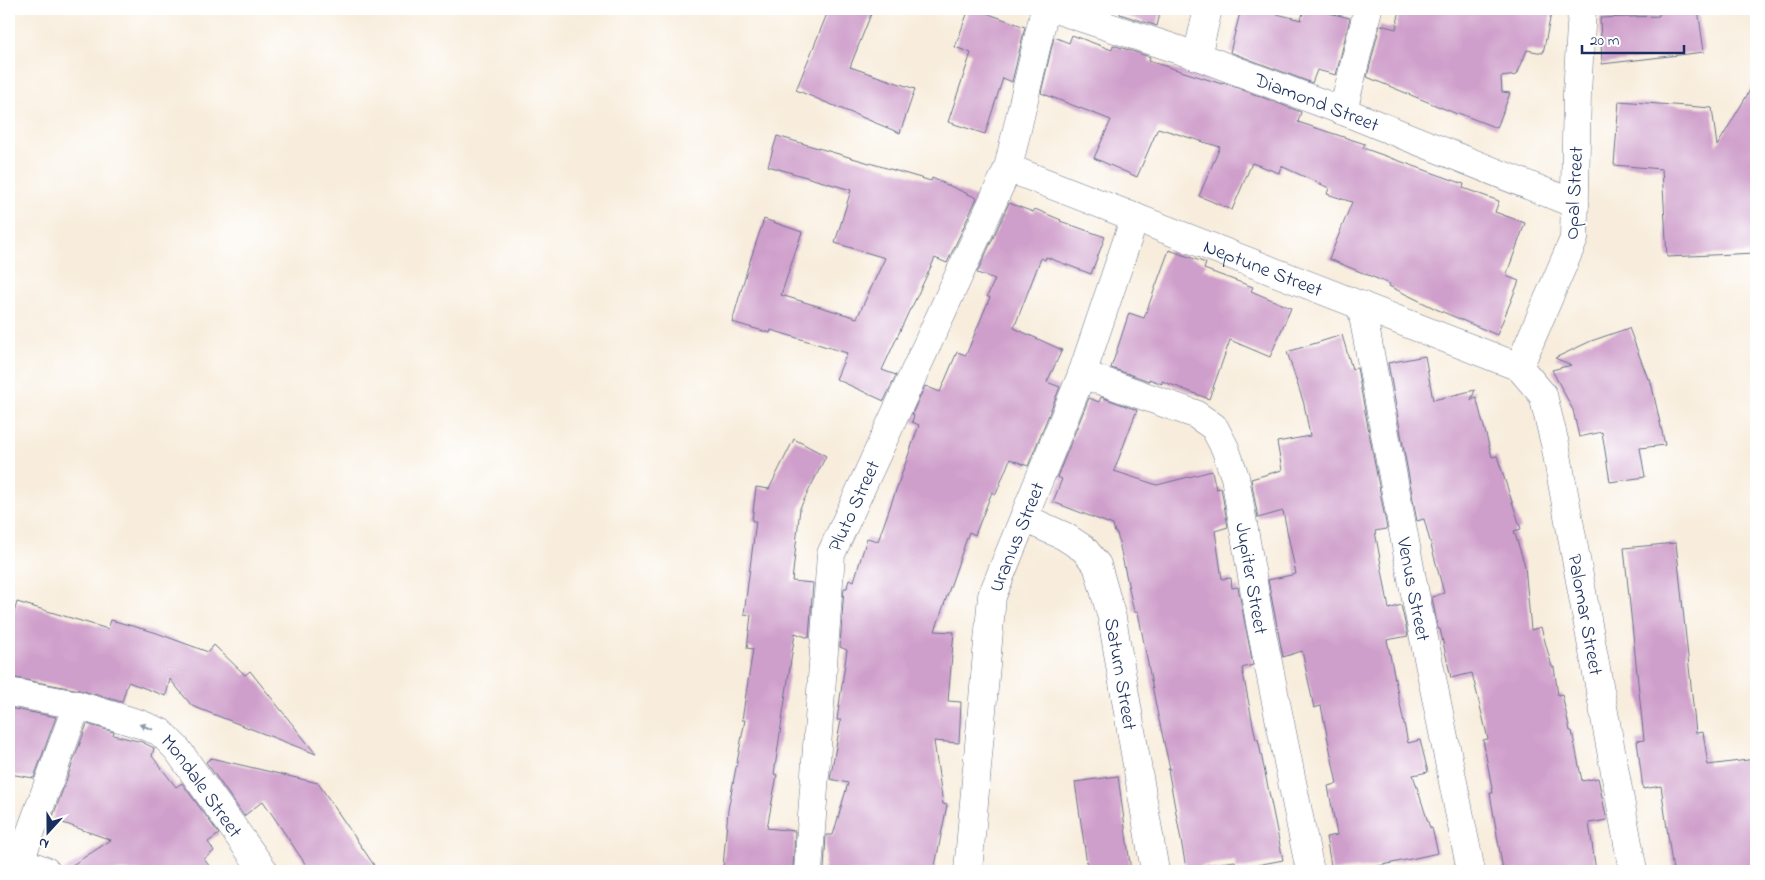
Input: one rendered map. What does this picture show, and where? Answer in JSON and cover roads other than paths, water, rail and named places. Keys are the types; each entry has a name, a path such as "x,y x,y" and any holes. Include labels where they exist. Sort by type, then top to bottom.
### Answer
{"street":[{"name":"Pluto Street","path":"808,871 831,554 1008,168 1044,9"},
{"name":"Diamond Street","path":"1056,9 1197,56 1343,111 1575,204"},
{"path":"1197,56 1208,9"},
{"path":"1343,111 1368,9"},
{"name":"Opal Street","path":"1519,367 1574,239 1577,93 1582,9"},
{"name":"Neptune Street","path":"1008,168 1519,367"},
{"name":"Uranus Street","path":"968,871 992,596 1082,374 1135,217"},
{"name":"Venus Street","path":"1361,305 1411,574 1471,871"},
{"name":"Palomar Street","path":"1519,367 1542,395 1555,444 1633,871"},
{"name":"Jupiter Street","path":"1082,374 1195,414 1214,427 1225,448 1235,477 1260,623 1310,871"},
{"name":"Saturn Street","path":"1024,518 1064,536 1084,549 1097,564 1112,618 1155,871"},
{"name":"Mondale Street","path":"9,692 77,705 160,732 177,749 264,871"},
{"path":"46,871 14,860 77,705"}]}
